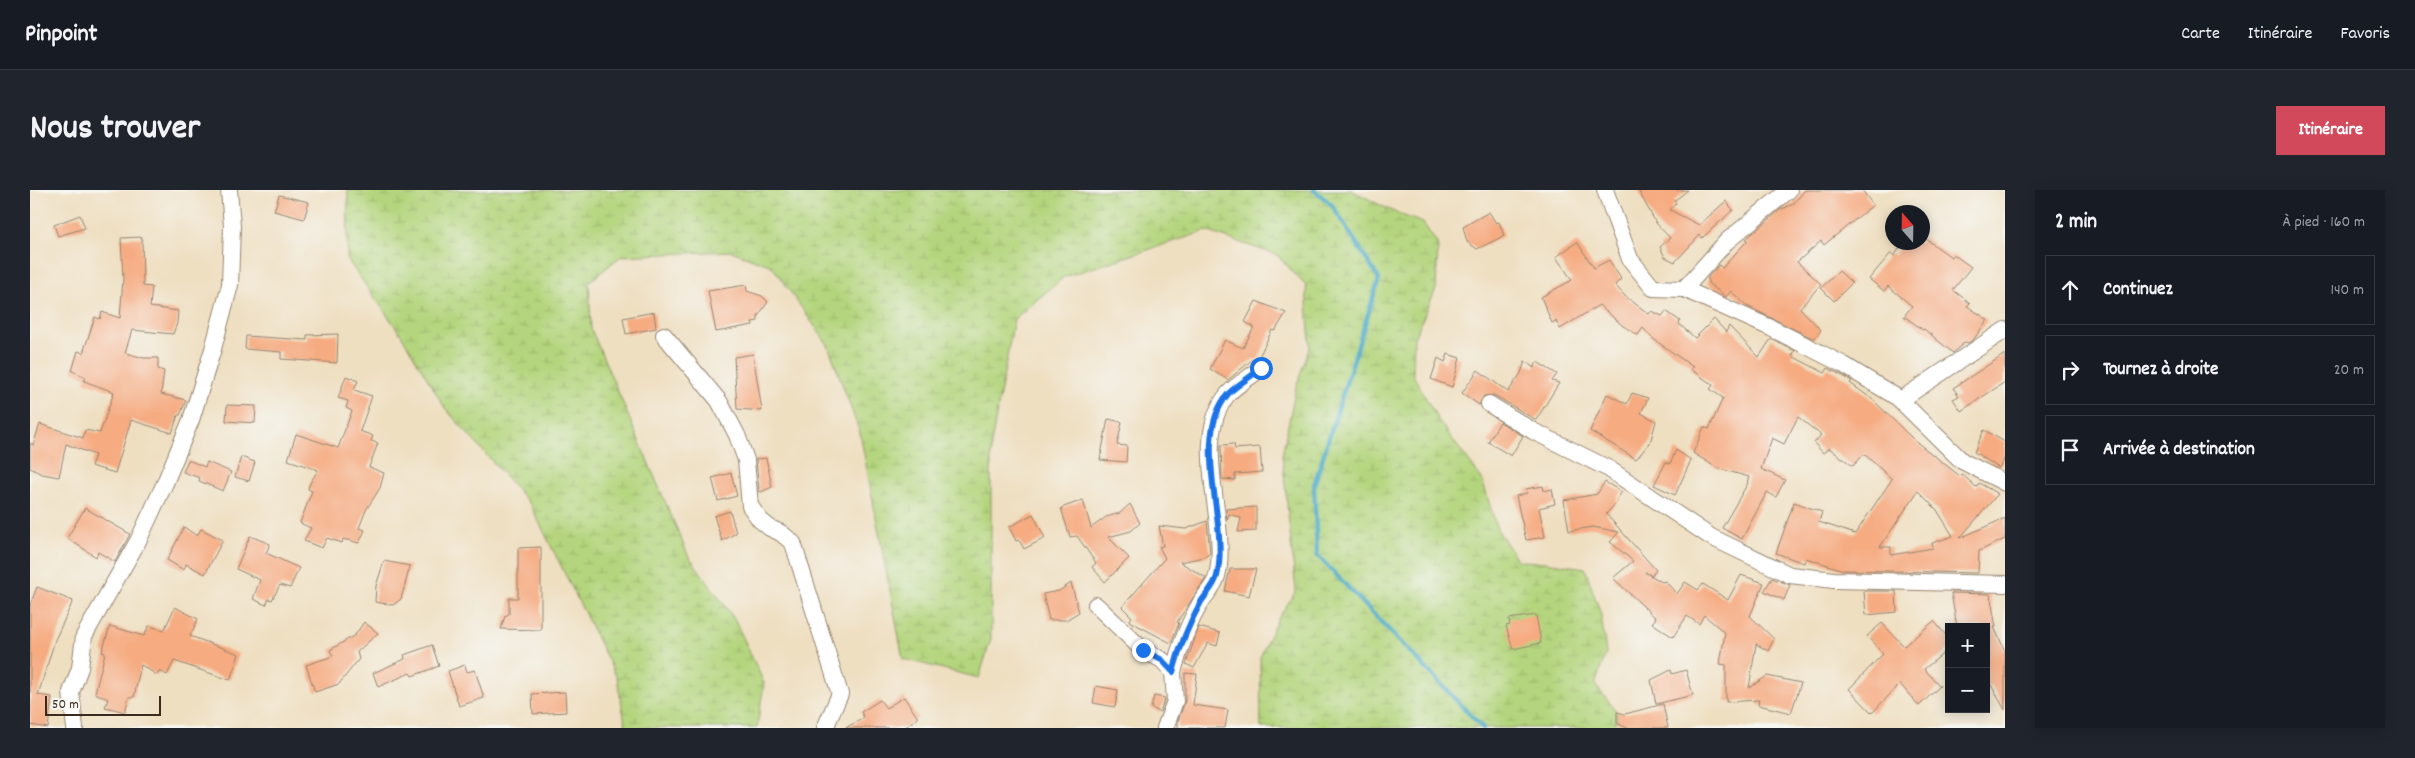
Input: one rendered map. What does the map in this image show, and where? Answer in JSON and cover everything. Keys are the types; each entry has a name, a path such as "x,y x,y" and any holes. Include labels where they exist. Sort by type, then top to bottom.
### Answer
{"street":[{"path":"75,728 71,692 80,668 84,636 138,541 166,483 191,420 213,349 230,285 232,226 230,190"},
{"path":"1606,190 1630,260 1653,288 1684,289 1771,328 1844,364 1898,398 1962,461 2005,483"},
{"path":"1684,289 1727,241 1789,190"},
{"path":"1898,398 1902,399 2005,330"},
{"path":"664,336 719,401 738,435 746,460 750,506 760,520 794,543 840,694 826,728"},
{"path":"1165,728 1175,700 1173,672 1181,641 1202,601 1217,578 1219,549 1212,482 1214,422 1228,395 1261,368"},
{"path":"1489,404 1533,431 1609,469 1711,537 1790,575 1834,580 2005,584"},
{"path":"1096,605 1143,650 1162,660 1173,672"}],"green space":[{"path":"348,190 1351,190 1396,213 1423,223 1438,245 1436,289 1414,338 1413,375 1438,420 1482,479 1497,529 1518,561 1545,562 1585,568 1601,615 1606,653 1595,685 1617,712 1615,728 1261,728 1260,657 1277,620 1296,591 1282,455 1296,387 1310,346 1306,286 1277,255 1206,231 1064,277 1014,319 991,444 991,639 979,678 903,659 860,433 828,345 772,266 731,251 621,256 589,282 591,329 688,555 735,620 764,683 757,728 626,728 617,678 530,504 445,408 400,333 347,259"}],"building":[{"path":"1638,190 1688,190 1674,201 1676,203 1670,210 1699,225 1726,201 1733,210 1702,238 1700,235 1675,262 1665,257 1660,247 1670,238 1656,223"},
{"path":"1805,190 1862,190 1873,205 1824,245 1821,241 1797,262 1821,284 1800,308 1821,330 1814,339 1747,306 1731,291 1726,297 1708,283 1708,277 1719,265 1722,268 1747,241 1746,239 1780,210 1793,204"},
{"path":"279,195 309,202 304,219 274,211"},
{"path":"1489,212 1496,223 1499,222 1504,236 1477,249 1467,242 1463,227"},
{"path":"80,215 85,228 58,236 54,225"},
{"path":"142,237 143,286 152,287 150,307 178,311 177,323 173,334 132,330 125,353 144,358 158,358 158,369 164,371 161,394 186,400 180,415 178,415 172,433 131,420 115,473 91,466 95,455 66,444 59,477 42,474 30,468 30,443 33,445 40,424 83,438 85,430 100,433 114,392 84,381 86,377 72,371 78,351 83,353 95,317 100,319 102,312 120,318 123,279 121,238"},
{"path":"1577,242 1594,268 1609,260 1621,279 1615,285 1625,296 1649,314 1652,311 1662,316 1666,311 1680,321 1679,324 1695,338 1714,319 1726,332 1729,326 1759,357 1771,339 1795,351 1792,356 1825,373 1828,368 1852,381 1850,383 1872,399 1914,440 1960,476 1962,474 1976,487 1979,483 1998,494 1960,538 2005,518 2005,539 1979,551 1978,573 1843,570 1806,558 1804,563 1776,553 1794,502 1822,512 1819,522 1855,534 1892,479 1864,454 1853,466 1829,448 1823,453 1814,443 1821,435 1798,417 1784,444 1772,438 1761,469 1785,480 1776,497 1767,492 1742,539 1722,528 1748,483 1749,477 1717,468 1693,453 1704,427 1709,429 1723,398 1710,389 1713,385 1690,369 1693,367 1652,338 1643,328 1638,335 1623,326 1599,305 1560,329 1556,321 1552,323 1541,297 1572,280 1556,257","holes":["1918,491 1937,510 1953,536 1932,543 1933,548 1891,555 1891,547 1880,547"]},
{"path":"1930,242 1951,257 1953,254 1971,267 1953,290 1970,303 1967,306 1988,320 1973,340 1968,343 1965,342 1953,353 1924,329 1904,316 1912,306 1888,286 1884,291 1869,279 1891,253 1894,256 1898,250 1930,250"},
{"path":"1839,271 1852,283 1834,301 1821,288"},
{"path":"746,285 747,291 762,296 768,302 758,316 758,321 752,322 753,325 716,332 708,291"},
{"path":"1256,301 1286,313 1275,331 1272,330 1258,359 1253,359 1228,380 1210,369 1225,340 1243,348 1254,327 1245,322"},
{"path":"654,312 656,328 626,334 623,318"},
{"path":"338,334 337,363 281,359 281,352 245,349 246,336 307,340 307,335"},
{"path":"753,354 762,411 737,409 734,357"},
{"path":"1448,354 1460,358 1452,387 1431,379 1438,358 1445,362"},
{"path":"2005,354 2005,382 1961,411 1953,399 1959,396 1953,388"},
{"path":"1525,361 1534,368 1537,362 1557,374 1552,381 1559,383 1536,420 1494,395 1484,396 1479,405 1462,393 1478,370 1508,392 1521,373"},
{"path":"346,376 358,381 354,390 372,396 360,431 373,436 371,441 378,443 369,467 384,473 380,488 366,510 359,528 365,530 359,543 343,539 342,543 327,538 322,548 304,541 311,528 300,523 312,491 308,489 310,483 318,470 288,460 296,434 338,448 352,411 346,408 348,401 338,398"},
{"path":"1632,393 1648,398 1641,413 1656,421 1650,443 1636,459 1590,431 1607,394 1627,404"},
{"path":"227,405 256,406 255,423 226,421"},
{"path":"1108,419 1122,422 1117,445 1127,446 1126,462 1100,460"},
{"path":"1500,422 1523,436 1511,456 1488,442"},
{"path":"1984,430 2005,442 2005,458 1999,468 1974,452"},
{"path":"1234,444 1235,449 1260,447 1262,472 1235,474 1235,480 1222,479 1221,445"},
{"path":"1676,450 1691,460 1675,495 1654,485 1666,462 1670,464"},
{"path":"241,457 255,462 249,481 235,477"},
{"path":"766,458 772,487 761,492 759,491 756,459"},
{"path":"188,460 205,467 207,462 231,472 223,491 199,481 200,478 183,472"},
{"path":"731,473 737,496 718,501 712,478"},
{"path":"1605,482 1622,492 1616,500 1618,501 1606,514 1656,570 1651,576 1662,582 1665,581 1677,594 1685,582 1698,590 1703,584 1728,600 1741,575 1764,583 1750,616 1774,639 1768,651 1756,644 1749,688 1767,676 1801,683 1791,713 1758,705 1759,700 1726,702 1726,665 1720,664 1725,633 1704,615 1699,624 1687,616 1673,637 1652,623 1656,618 1613,578 1633,561 1610,542 1619,532 1593,527 1569,531 1564,500 1597,494"},
{"path":"1543,486 1544,491 1552,489 1555,504 1539,508 1545,537 1526,540 1516,496 1527,493 1526,489"},
{"path":"1083,500 1091,528 1106,517 1120,513 1130,504 1140,523 1131,531 1108,537 1129,558 1105,582 1092,567 1096,563 1077,536 1070,537 1061,508"},
{"path":"1256,507 1256,531 1238,532 1241,518 1229,514 1227,520 1226,509"},
{"path":"85,508 130,534 115,562 98,552 96,557 67,538"},
{"path":"730,511 736,533 722,541 714,516"},
{"path":"1033,514 1045,538 1024,549 1019,540 1016,541 1009,527"},
{"path":"1207,521 1210,553 1205,557 1180,562 1206,578 1177,622 1179,623 1171,643 1129,621 1132,617 1122,607 1165,558 1159,547 1163,546 1159,526 1186,529"},
{"path":"184,527 197,536 201,529 223,540 205,574 186,564 184,570 167,560"},
{"path":"250,536 270,544 266,553 299,568 290,588 280,585 272,600 269,599 266,605 253,599 260,580 236,569"},
{"path":"541,547 541,630 501,629 505,616 509,614 509,598 518,598 518,548"},
{"path":"384,561 410,566 401,599 393,605 375,602 376,586"},
{"path":"1230,569 1256,569 1249,596 1225,591"},
{"path":"1772,578 1790,585 1784,600 1764,591"},
{"path":"1071,583 1079,612 1066,620 1049,620 1043,594 1059,591"},
{"path":"37,587 73,601 55,640 38,695 52,697 48,728 30,725 30,605"},
{"path":"1864,591 1896,591 1897,612 1866,615"},
{"path":"1951,593 1990,594 1996,627 1994,627 2005,651 2005,710 1990,685 1990,623 1956,623"},
{"path":"175,607 198,619 190,636 239,654 230,680 174,661 167,675 160,671 157,675 141,665 134,697 129,697 125,712 105,707 108,699 95,693 105,653 102,652 110,626 144,636 149,626 164,630"},
{"path":"1536,615 1541,643 1513,649 1506,626 1510,625 1509,619"},
{"path":"1934,621 1945,634 1945,652 1924,669 1940,686 1919,706 1900,684 1872,713 1849,689 1883,654 1867,636 1882,623 1904,646"},
{"path":"364,622 378,633 357,652 359,659 339,684 315,692 306,665 333,656 330,650 355,635"},
{"path":"1199,627 1220,633 1217,646 1208,643 1194,668 1186,664"},
{"path":"432,645 439,666 412,676 410,673 378,687 373,673 405,659 404,655"},
{"path":"465,665 467,672 475,670 484,698 459,706 448,671"},
{"path":"1671,670 1672,674 1686,670 1693,695 1656,704 1651,680"},
{"path":"1185,673 1197,674 1193,705 1228,710 1225,728 1178,728 1178,721 1185,701"},
{"path":"1096,686 1118,690 1115,707 1093,703"},
{"path":"565,692 566,712 533,714 532,694"},
{"path":"1154,696 1165,698 1160,712 1151,708"},
{"path":"904,697 918,718 904,728 845,728 864,718 861,712 880,700 886,708"},
{"path":"1663,704 1668,728 1627,728 1617,723 1617,712 1625,714"}],"waterway":[{"path":"1314,190 1332,205 1379,279 1314,485 1317,555 1483,728"}],"route":[{"path":"1143,650 1162,660 1173,672 1181,641 1202,601 1217,578 1219,549 1212,458 1214,422 1228,395 1261,368"}]}
